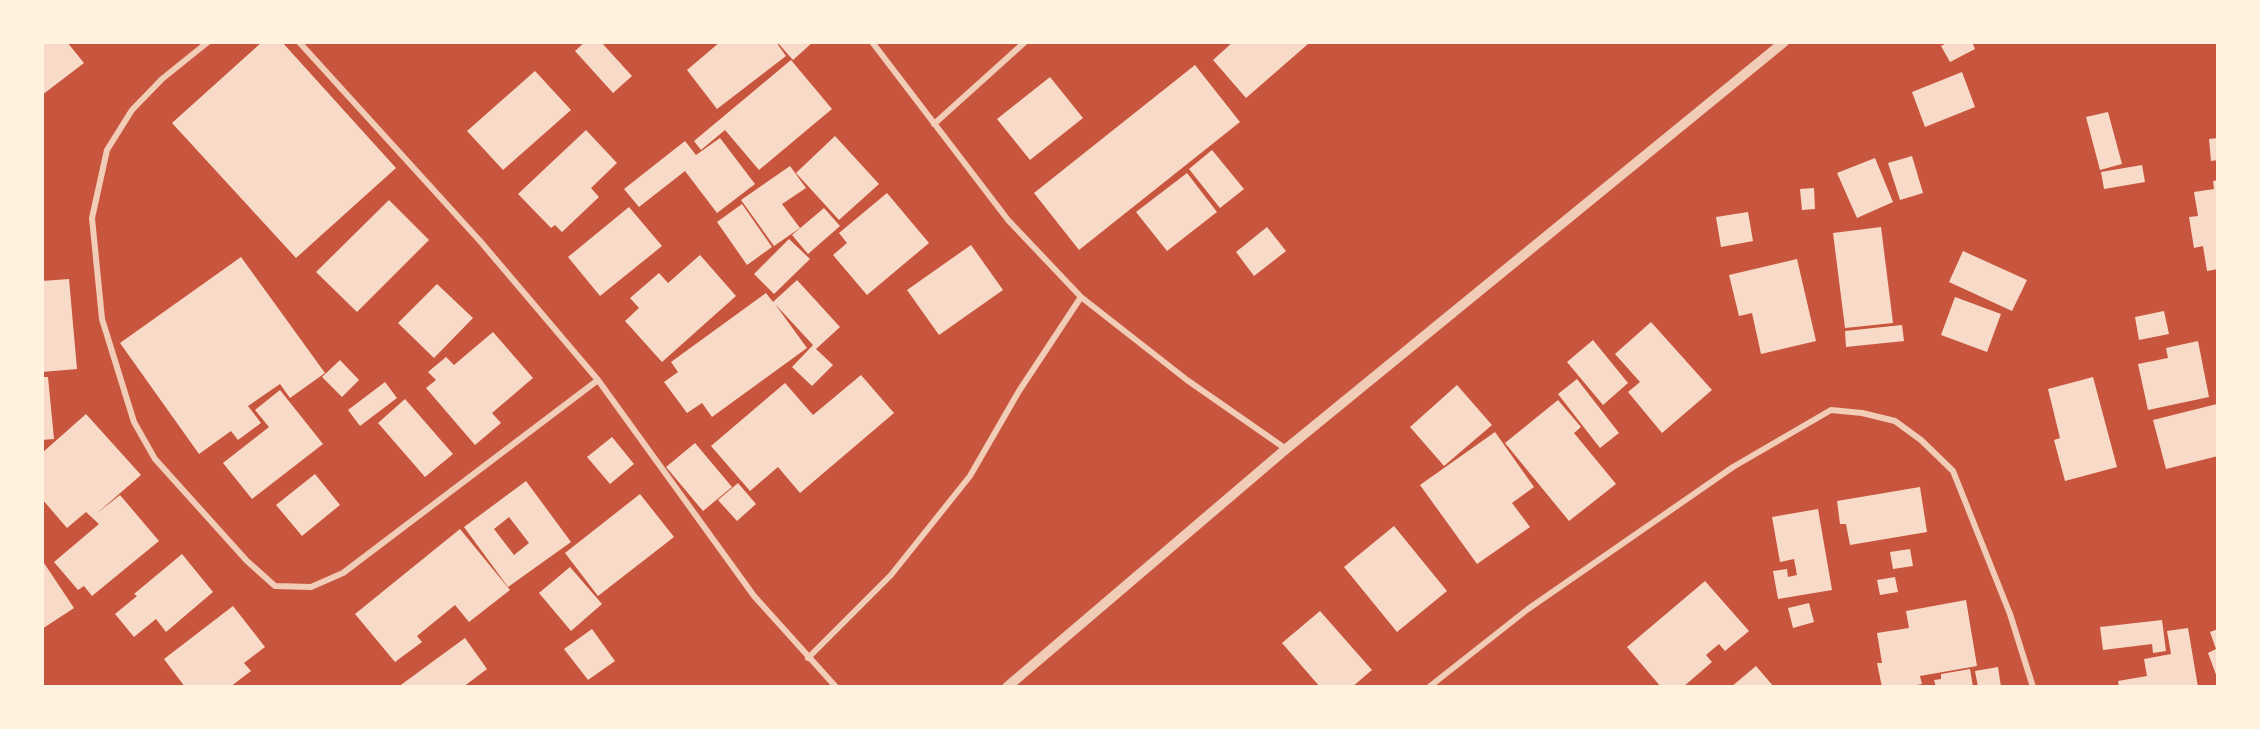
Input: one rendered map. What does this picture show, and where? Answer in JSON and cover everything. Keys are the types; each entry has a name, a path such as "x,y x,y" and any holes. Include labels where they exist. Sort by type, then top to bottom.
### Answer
{"street":[{"path":"208,42 162,79 132,110 107,150 92,218 102,319 134,422 155,459 248,561 275,586 311,588 343,573 598,380"},
{"path":"298,42 480,241 598,380 754,596 836,687"},
{"path":"872,42 1008,220 1081,297 1187,380 1286,449"},
{"path":"934,124 1025,42"},
{"path":"1007,687 1286,449 1784,42"},
{"path":"808,658 891,575 970,476 1019,391 1081,297"},
{"path":"1429,687 1537,602 1733,467 1831,410 1862,412 1895,421 1921,440 1953,471 2010,614 2033,687"}],"building":[{"path":"42,42 67,42 84,63 42,95"},
{"path":"262,42 282,42 396,168 296,258 172,123"},
{"path":"585,42 601,42 632,76 613,93 575,51"},
{"path":"720,42 776,42 786,56 717,109 687,70"},
{"path":"777,42 813,42 793,60"},
{"path":"1233,42 1306,42 1308,44 1246,98 1213,60"},
{"path":"1949,42 1972,42 1975,49 1950,62 1941,46"},
{"path":"791,60 832,109 759,170 725,130 701,150 694,141"},
{"path":"1195,65 1240,122 1079,250 1034,193"},
{"path":"535,71 571,110 503,170 467,131"},
{"path":"1962,72 1975,107 1925,127 1912,92"},
{"path":"1050,77 1083,118 1030,160 997,119"},
{"path":"2108,112 2122,164 2100,170 2086,117"},
{"path":"586,130 617,163 591,188 599,197 562,232 555,225 551,228 518,194"},
{"path":"835,136 879,184 839,220 796,173"},
{"path":"720,138 755,184 717,213 685,171 639,207 624,189 685,141 696,155"},
{"path":"2218,138 2218,160 2211,161 2209,139"},
{"path":"1212,150 1244,189 1220,208 1189,169"},
{"path":"1912,156 1923,193 1900,200 1888,163"},
{"path":"1875,158 1893,202 1857,218 1837,173"},
{"path":"2142,165 2145,182 2104,189 2101,172"},
{"path":"790,166 806,188 782,204 800,228 774,246 741,200"},
{"path":"1187,173 1217,212 1167,251 1136,212"},
{"path":"2218,180 2218,269 2207,271 2203,246 2194,248 2189,217 2198,216 2194,192 2214,189 2213,181"},
{"path":"1814,188 1815,209 1802,210 1800,189"},
{"path":"887,193 929,243 867,295 833,255 847,243 839,233"},
{"path":"389,200 429,240 357,312 316,272"},
{"path":"742,204 772,247 747,265 717,222"},
{"path":"629,207 662,246 600,296 568,257"},
{"path":"824,208 840,226 808,254 792,235"},
{"path":"1748,212 1753,241 1721,247 1716,217"},
{"path":"1267,227 1286,251 1254,276 1236,252"},
{"path":"1881,227 1893,323 1845,328 1833,233"},
{"path":"789,239 810,259 774,294 754,274"},
{"path":"971,245 1003,290 939,335 907,290"},
{"path":"1963,251 2027,280 2012,311 1949,282"},
{"path":"700,255 736,296 662,362 625,321 639,308 630,298 659,273 668,283"},
{"path":"241,257 325,373 290,398 280,384 248,406 261,423 238,440 231,431 199,454 120,343"},
{"path":"1797,259 1816,341 1761,354 1752,313 1739,316 1729,275"},
{"path":"69,279 77,369 42,372 42,281"},
{"path":"797,280 840,327 816,349 833,365 812,386 792,367 813,345 775,304 807,348 712,417 702,403 687,413 664,382 678,372 671,362 766,293 773,302"},
{"path":"437,284 473,318 434,358 398,323"},
{"path":"1955,297 2001,314 1987,352 1941,335"},
{"path":"2164,311 2169,334 2139,340 2135,317"},
{"path":"1651,322 1712,390 1662,433 1628,392 1640,382 1615,354"},
{"path":"1902,325 1904,341 1846,347 1845,331"},
{"path":"493,332 533,378 492,413 501,423 475,445 426,388 436,380 428,372 446,357 454,365"},
{"path":"1593,340 1628,383 1603,405 1567,362"},
{"path":"2198,341 2209,397 2148,410 2138,364 2168,358 2166,348"},
{"path":"340,360 359,380 342,397 322,377"},
{"path":"861,375 894,413 800,493 778,467 750,491 711,446 785,383 813,415"},
{"path":"42,377 48,377 54,439 42,440"},
{"path":"2093,377 2117,467 2065,481 2054,440 2060,438 2048,389"},
{"path":"1577,379 1619,433 1600,448 1558,394"},
{"path":"385,382 397,398 360,426 348,410"},
{"path":"1457,385 1492,425 1444,466 1410,427"},
{"path":"280,390 323,444 252,499 223,463 269,427 255,410"},
{"path":"405,399 453,454 425,477 378,423"},
{"path":"1558,400 1581,427 1574,433 1616,484 1569,521 1505,443"},
{"path":"2217,404 2218,456 2166,469 2153,420"},
{"path":"86,414 141,475 96,514 120,495 159,541 92,596 84,586 78,590 54,562 99,524 86,512 67,528 42,499 42,453"},
{"path":"1495,432 1534,487 1512,503 1530,527 1477,564 1420,485"},
{"path":"612,437 634,464 610,484 587,457"},
{"path":"695,443 732,487 703,511 666,467"},
{"path":"315,474 340,505 302,536 276,505"},
{"path":"526,481 571,542 508,587 464,527","holes":["509,517 529,543 514,555 494,529"]},
{"path":"738,483 756,504 737,521 718,500"},
{"path":"1920,487 1927,532 1850,545 1846,524 1840,524 1837,501"},
{"path":"640,494 674,537 598,596 565,553"},
{"path":"1818,509 1832,590 1778,599 1773,571 1787,569 1788,577 1797,575 1794,559 1780,562 1772,517"},
{"path":"1394,526 1447,591 1397,632 1344,567"},
{"path":"460,529 510,590 469,622 455,605 417,636 422,642 395,662 355,614"},
{"path":"1910,549 1913,566 1893,569 1890,552"},
{"path":"182,554 213,592 166,632 156,619 134,637 115,614 137,596 134,594"},
{"path":"42,560 74,608 42,629"},
{"path":"570,567 602,604 571,631 539,593"},
{"path":"1895,577 1898,592 1880,595 1877,580"},
{"path":"1705,581 1749,631 1725,651 1719,644 1706,655 1712,662 1683,687 1661,687 1627,647"},
{"path":"1966,600 1977,666 1920,676 1922,684 1907,687 1882,687 1877,663 1882,663 1877,633 1909,628 1906,611"},
{"path":"1809,603 1814,622 1793,628 1788,608"},
{"path":"233,606 265,647 244,663 251,671 230,687 185,687 164,659"},
{"path":"1320,611 1372,670 1352,687 1320,687 1282,643"},
{"path":"2162,620 2166,651 2153,653 2152,644 2103,650 2100,627"},
{"path":"2188,628 2198,687 2119,687 2118,681 2147,676 2144,659 2171,654 2167,631"},
{"path":"592,629 615,661 588,680 564,649"},
{"path":"2218,629 2218,680 2208,653 2216,649 2210,632"},
{"path":"465,638 487,669 463,687 398,687"},
{"path":"1756,666 1774,687 1731,687"},
{"path":"1998,667 2001,687 1978,687 1975,671"},
{"path":"1970,669 1973,687 1936,687 1934,680 1941,679 1941,674"}]}
